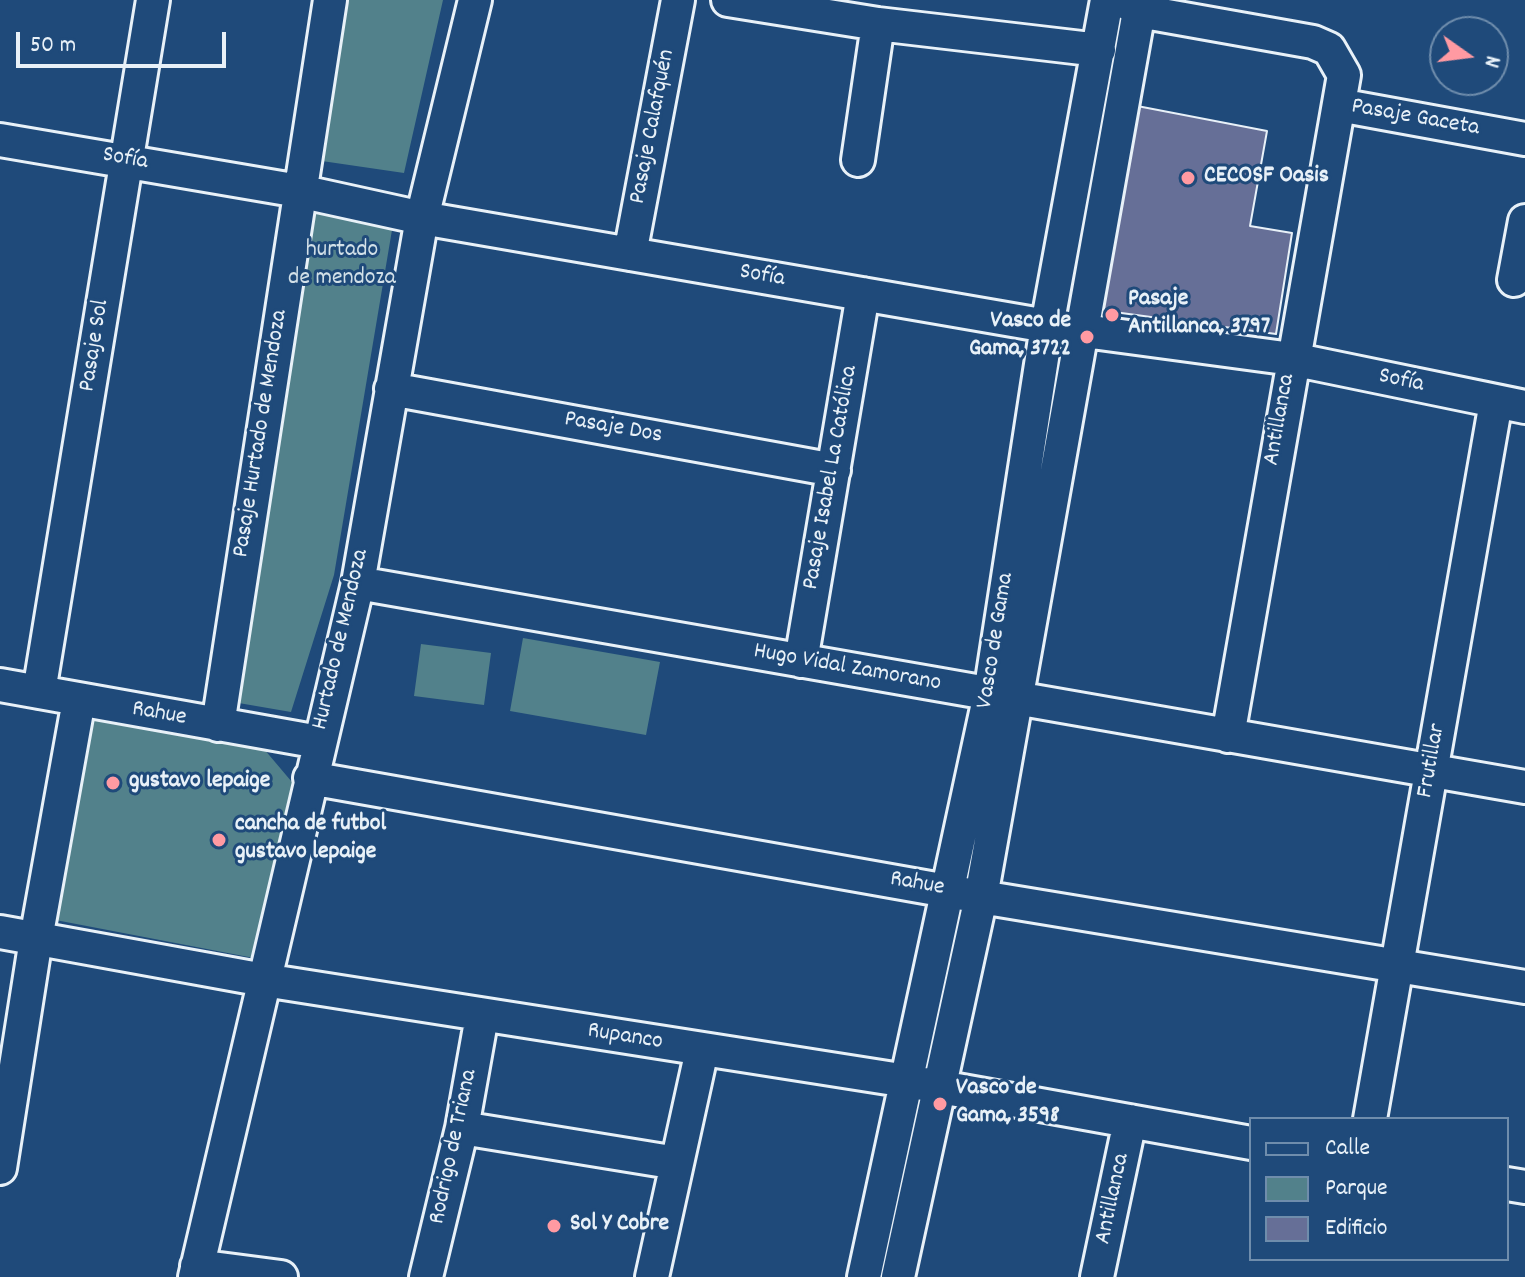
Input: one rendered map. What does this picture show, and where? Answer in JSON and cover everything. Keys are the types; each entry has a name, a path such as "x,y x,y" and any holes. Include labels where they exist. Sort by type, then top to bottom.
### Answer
{"street":[{"name":"Pasaje Sol","path":"39,692 153,0"},
{"name":"Pasaje Hurtado de Mendoza","path":"218,725 330,0"},
{"name":"Hurtado de Mendoza","path":"196,1271 358,583 422,218 475,0"},
{"name":"Pasaje Calafquén","path":"630,254 678,0"},
{"path":"728,0 878,24 1099,50"},
{"name":"Vasco de Gama","path":"898,1277 981,897 1047,326 1107,0"},
{"name":"Vasco de Gama","path":"864,1277 948,890 1003,697 1079,331 1131,5"},
{"name":"Pasaje Gaceta","path":"1131,5 1313,42 1329,49 1344,75 1339,105 1525,139"},
{"path":"858,160 878,24"},
{"name":"Antillanca","path":"1228,736 1339,105"},
{"name":"Sofía","path":"0,140 299,191 422,218 1047,326 1292,359 1511,405"},
{"path":"1514,280 1525,221"},
{"name":"Pasaje Isabel La Católica","path":"801,661 863,294"},
{"name":"Pasaje Dos","path":"391,389 834,470"},
{"name":"Frutillar","path":"1370,1117 1395,964 1432,772 1511,405"},
{"name":"Hugo Vidal Zamorano","path":"358,583 1525,787"},
{"name":"Rahue","path":"0,685 319,742"},
{"path":"0,1168 36,939 79,700"},
{"name":"Rahue","path":"310,778 981,897 1525,987"},
{"name":"Rupanco","path":"0,932 482,1016 907,1081 1249,1143"},
{"name":"Rodrigo de Triana","path":"426,1277 462,1128 482,1016"},
{"path":"652,1277 702,1050"},
{"name":"Antillanca","path":"1097,1277 1130,1121"},
{"path":"462,1128 677,1163"},
{"path":"196,1271 281,1277"}],"green space":[{"name":"hurtado de mendoza","path":"342,0 443,0 404,173 315,160"},
{"name":"hurtado de mendoza","path":"307,212 393,224 334,575 291,712 227,701"},
{"path":"523,638 660,662 646,735 510,711"},
{"path":"421,644 491,653 484,705 414,696"},
{"path":"84,718 264,749 297,788 259,959 45,918"}],"building":[{"name":"CECOSF Oasis","path":"1132,105 1267,131 1250,226 1292,233 1276,334 1092,309"}],"place":[{"name":"CECOSF Oasis","path":"1188,178"},
{"name":"Pasaje Antillanca, 3797","path":"1112,315"},
{"name":"Vasco de Gama, 3722","path":"1087,337"},
{"name":"gustavo lepaige","path":"113,783"},
{"name":"cancha de futbol gustavo lepaige","path":"219,840"},
{"name":"Vasco de Gama, 3598","path":"940,1104"},
{"name":"Sol Y Cobre","path":"554,1226"}]}
